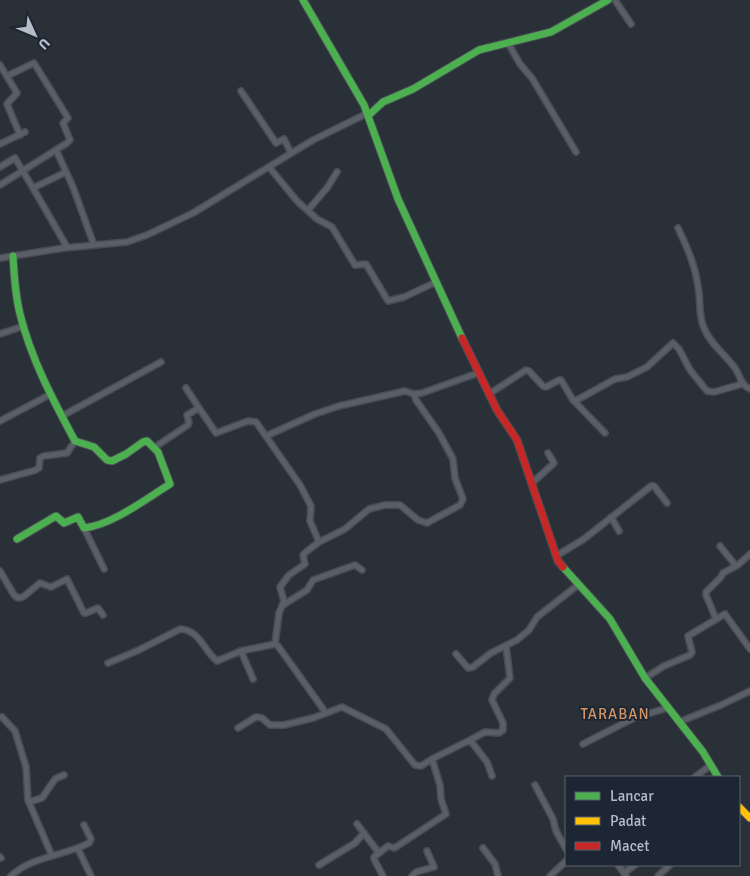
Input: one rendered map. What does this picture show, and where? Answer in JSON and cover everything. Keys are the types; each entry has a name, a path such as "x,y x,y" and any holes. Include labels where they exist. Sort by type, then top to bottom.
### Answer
{"street":[{"path":"303,0 368,114 398,199 478,373 517,440 558,561 610,619 646,678 703,752 717,776"},
{"path":"0,258 67,247 127,242 164,229 206,206 313,140 368,114 386,100 413,89 479,50 552,32 608,0"},
{"path":"616,0 632,24"},
{"path":"508,43 520,64 532,78 576,152"},
{"path":"0,185 69,142 63,123 68,118 34,63 8,76"},
{"path":"0,65 17,94 7,104 23,133 0,144"},
{"path":"241,91 276,143 284,139 291,153"},
{"path":"56,150 94,245"},
{"path":"0,167 14,158 67,247"},
{"path":"269,167 297,201 324,224 332,227 356,265 366,264 388,301 404,297 436,282"},
{"path":"33,188 66,172"},
{"path":"308,210 327,188 336,172"},
{"path":"678,228 694,266 699,289 700,318 705,331 735,369 742,384 750,389"},
{"path":"13,256 16,296 24,326 44,379 75,441 96,448 106,460 112,462 147,441 155,447 162,457 164,472 170,485 129,510 92,527 84,528"},
{"path":"0,334 24,326"},
{"path":"573,400 580,399 615,379 627,377 646,366 673,344 679,349 690,370 707,391 714,392 742,384"},
{"path":"62,416 161,362"},
{"path":"489,394 526,370 546,387 561,380 573,400 605,433"},
{"path":"266,436 309,416 339,406 405,391 414,394 478,373"},
{"path":"186,388 216,433 241,423 253,421 258,424 300,485 311,506 310,521 319,542"},
{"path":"0,421 51,394"},
{"path":"283,605 281,585 289,575 305,564 304,554 319,542 345,529 373,507 400,506 418,520 427,523 450,512 461,504 463,499 455,478 453,459 414,394"},
{"path":"155,447 188,425 187,415 199,408"},
{"path":"0,480 36,470 39,468 40,458 67,453 75,441"},
{"path":"532,483 554,463 548,453"},
{"path":"556,556 584,539 653,485 667,503"},
{"path":"17,539 56,516 64,523 78,516 104,569"},
{"path":"611,516 619,531"},
{"path":"720,546 736,566"},
{"path":"716,619 705,593 723,573 736,566 750,554"},
{"path":"275,644 279,613 283,605 307,590 315,579 355,565 362,570"},
{"path":"0,571 14,595 18,598 23,597 40,583 51,587 67,579 84,613 98,608 103,615"},
{"path":"456,654 470,668 491,652 506,646 525,634 537,617 578,585"},
{"path":"646,678 664,666 690,655 692,652 687,637 727,614 750,649"},
{"path":"108,664 180,629 186,629 197,636 217,661 241,651 275,644"},
{"path":"275,644 307,684 326,713"},
{"path":"238,728 256,717 262,718 270,725 277,726 298,722 342,707 379,725 391,734 415,765 421,766 485,732 499,733 503,730 503,723 492,700 494,694 510,678 506,646"},
{"path":"241,651 253,679"},
{"path":"679,722 750,690"},
{"path":"583,744 634,718 668,708"},
{"path":"2,717 15,731 26,768 29,802 52,856"},
{"path":"470,740 486,762 492,776"},
{"path":"383,876 373,858 388,846 394,848 446,814 432,759"},
{"path":"696,776 711,765"},
{"path":"29,802 42,798 55,778 64,775"},
{"path":"536,785 553,819 556,832 565,847"},
{"path":"740,808 750,818"},
{"path":"357,824 379,853"},
{"path":"11,876 21,868 52,856 78,849 91,841 84,825"},
{"path":"318,865 355,843 364,833"},
{"path":"483,848 495,864 498,876"},
{"path":"78,849 90,876"},
{"path":"412,876 416,872 434,867 427,851"},
{"path":"550,876 565,862"},
{"path":"658,876 669,866"}],"traffic: fast":[{"path":"303,0 364,105 398,199 462,338"},
{"path":"369,115 383,102 413,89 479,50 551,32 608,0"},
{"path":"13,256 17,299 30,347 43,379 75,441 94,447 107,460 112,461 147,441 158,452 170,484 128,511 95,526 84,528 78,517 64,523 56,516 17,539"},
{"path":"563,567 610,619 645,678 703,752 717,776"}],"traffic: slow":[{"path":"740,808 750,818"}],"traffic: jam":[{"path":"462,338 497,410 517,440 558,561 563,567"}],"district":[{"name":"TARABAN","path":"615,714"}]}
